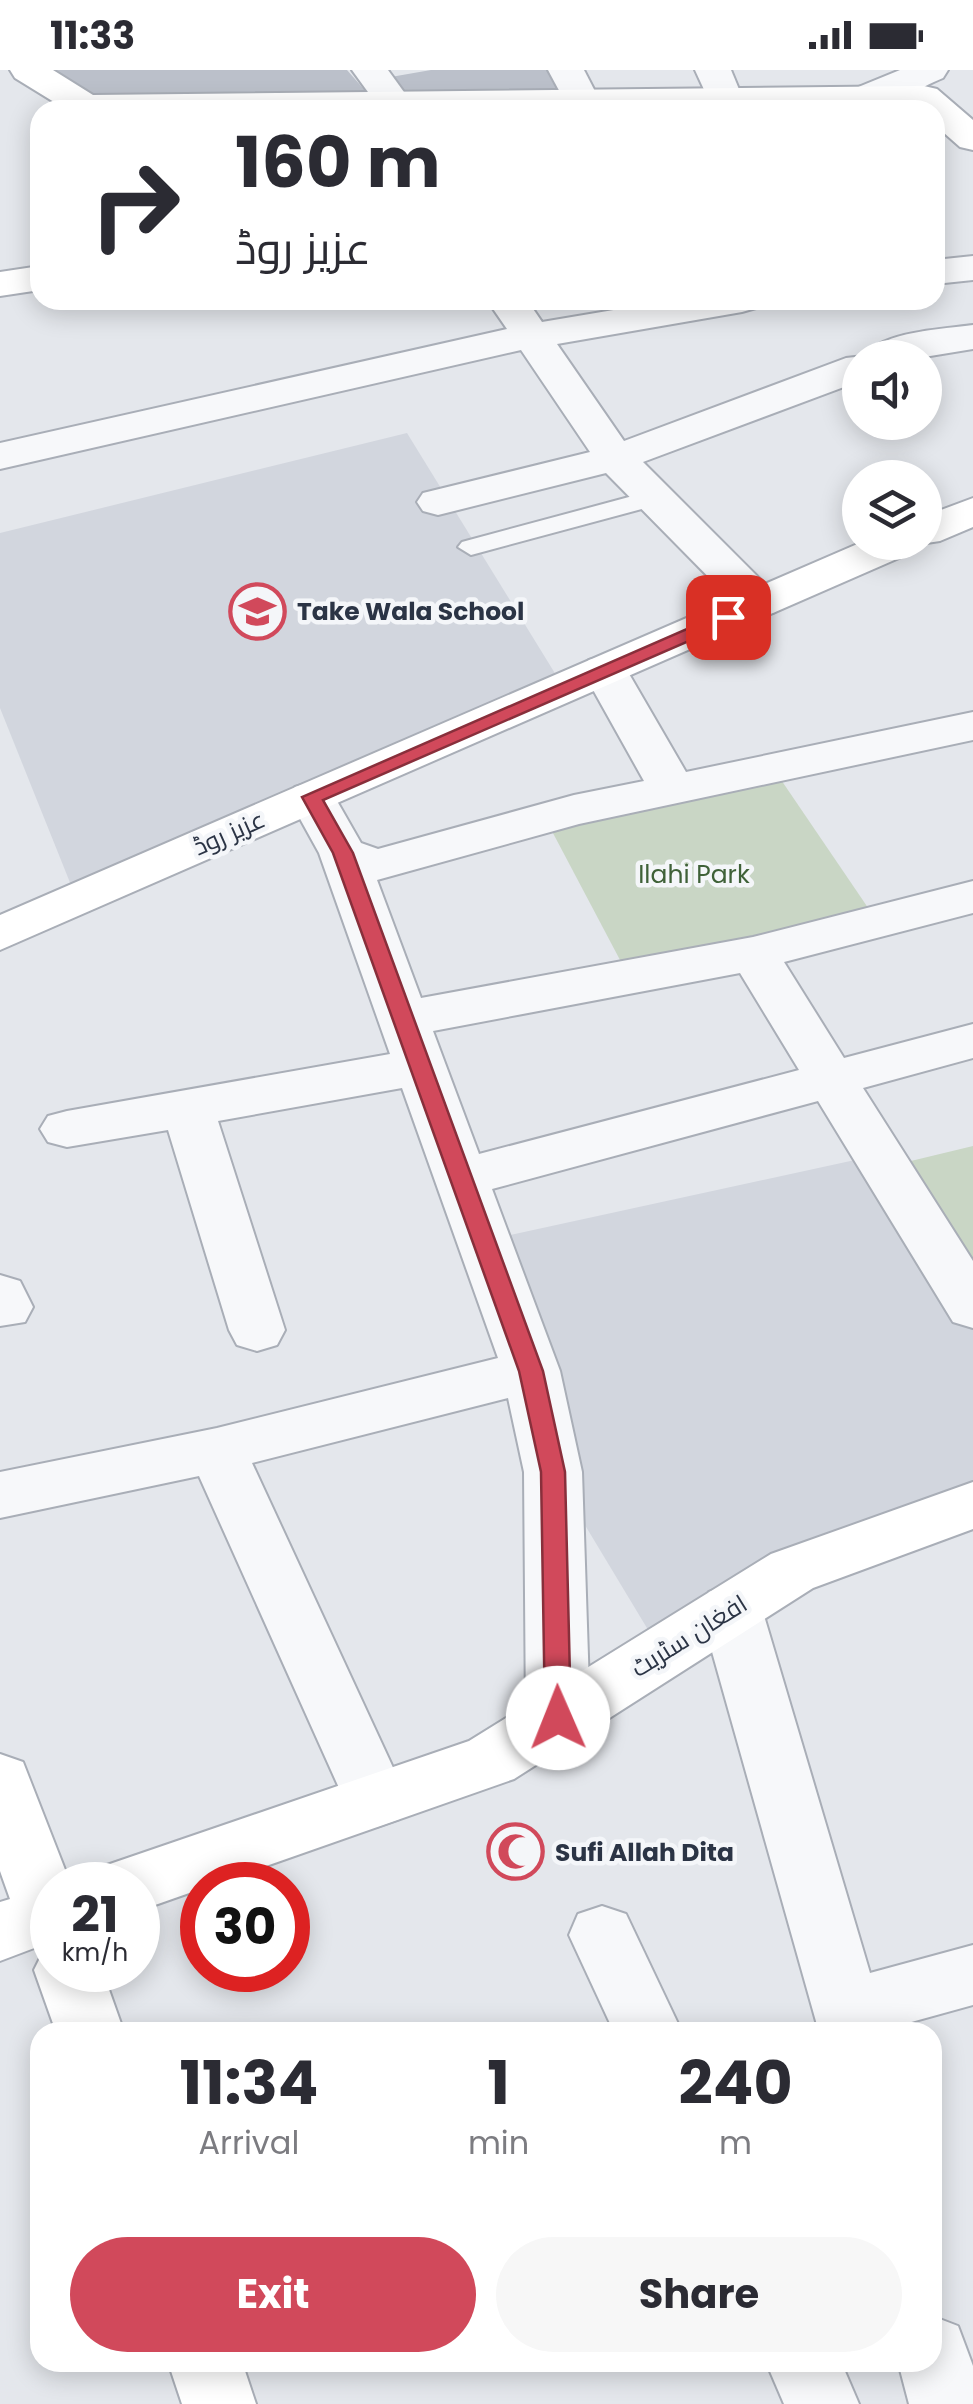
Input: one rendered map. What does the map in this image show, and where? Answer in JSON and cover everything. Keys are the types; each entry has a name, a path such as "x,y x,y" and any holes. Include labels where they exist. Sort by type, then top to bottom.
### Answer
{"main road":[{"path":"28,70 76,100"},
{"path":"172,100 388,85 719,85 928,100"},
{"path":"0,284 30,280"},
{"path":"942,525 973,511"},
{"name":"عزیز روڈ","path":"0,934 859,560"},
{"name":"افغان سٹریٹ","path":"160,1875 492,1760 792,1571 973,1505"},
{"path":"0,1780 30,1882"},
{"path":"72,1992 85,2022"},
{"path":"208,2372 219,2404"}],"street":[{"path":"864,98 906,75"},
{"path":"945,271 973,268"},
{"path":"514,310 615,458 759,604"},
{"path":"0,456 532,336 684,310"},
{"path":"942,341 973,337"},
{"path":"438,502 615,458 707,428 842,374"},
{"path":"605,670 672,790"},
{"path":"343,853 376,864 574,810 973,726"},
{"path":"312,797 343,853 531,1371 553,1472 558,1718"},
{"path":"67,1129 188,1108 412,1043 973,897"},
{"path":"753,954 973,1308"},
{"path":"460,1178 973,1042"},
{"path":"188,1108 257,1330"},
{"path":"0,1495 217,1450 531,1371"},
{"path":"217,1450 376,1800"},
{"path":"731,1610 850,2021 973,1975"},
{"path":"602,1935 643,2022"},
{"path":"808,2372 822,2404"},
{"path":"938,2372 946,2404"}],"lane":[{"path":"471,547 655,498"}],"shaded area":[{"name":"Take Wala School","path":"407,433 564,688 77,900 0,708 0,533"},
{"path":"878,1155 973,1307 973,1505 662,1653 553,1472 483,1241"}],"green space":[{"name":"Ilahi Park","path":"773,768 877,921 629,977 545,818"},
{"path":"973,1146 973,1307 886,1167"}],"building":[{"path":"49,70 347,70 369,95 92,99"},
{"path":"431,70 559,70 568,93 401,97 385,78"}],"place":[{"name":"Take Wala School","path":"258,611"},
{"name":"Sufi Allah Dita","path":"516,1852"}],"route":[{"path":"558,1718 553,1472 531,1371 343,853 312,797 728,617"}]}
